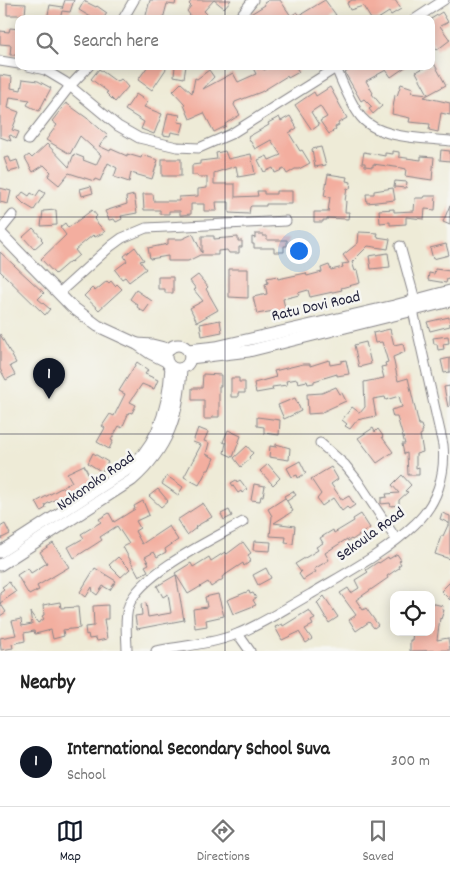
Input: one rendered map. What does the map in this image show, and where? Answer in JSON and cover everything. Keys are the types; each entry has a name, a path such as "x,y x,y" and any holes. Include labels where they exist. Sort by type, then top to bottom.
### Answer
{"main road":[{"path":"0,232 71,306 98,326 137,344 152,345 171,361 187,365 189,354"},
{"name":"Ratu Dovi Road","path":"171,361 178,344 186,347 189,354 413,304 450,291"},
{"name":"Ratu Dovi Road","path":"413,304 450,301"},
{"name":"Nokonoko Road","path":"0,552 124,472 140,459 153,440 162,421 169,388 171,361"},
{"name":"Nokonoko Road","path":"0,565 132,480 149,464 166,439 172,423 179,390 171,361"}],"street":[{"path":"125,15 134,0"},
{"path":"241,15 253,0"},
{"path":"421,15 444,0"},
{"path":"0,61 15,63"},
{"path":"45,70 70,86 118,126 139,138 177,147 199,148 231,134 332,70"},
{"path":"28,140 70,86 85,70"},
{"path":"338,70 360,116 368,123 386,132 450,141"},
{"path":"0,232 13,215"},
{"path":"59,294 122,238 146,228 286,221"},
{"name":"Sekoula Road","path":"156,651 209,642 238,634 282,611 364,562 396,540 416,524 428,507 440,484 445,458 444,445 416,327 413,304 400,246"},
{"path":"320,443 357,480 396,540"},
{"path":"127,651 128,608 136,593 144,584 188,553 243,522"},
{"path":"238,634 250,651"}],"building":[{"path":"65,0 74,0 70,12 62,11 61,15 48,15 50,5 63,7"},
{"path":"150,0 176,0 175,5 167,4 164,15 146,15"},
{"path":"192,0 214,0 204,11 208,15 190,15 187,11 191,6 189,4"},
{"path":"214,0 231,0 224,8"},
{"path":"269,0 280,0 290,15 249,15 265,5 264,3"},
{"path":"325,0 336,15 300,15"},
{"path":"352,0 395,0 401,9 391,15 389,12 384,15 369,15 363,6 350,10 347,3"},
{"path":"84,1 97,6 107,13 106,15 87,15 79,10"},
{"path":"7,3 26,4 25,15 7,15"},
{"path":"442,12 448,22 440,26 450,40 437,50 435,47 435,16"},
{"path":"10,28 15,29 15,55 10,55 11,45 0,44 0,31 9,32"},
{"path":"435,65 446,85 424,97 450,103 450,115 441,113 438,132 429,130 430,124 409,122 410,118 392,114 395,95 397,96 401,84 413,88 411,92 428,94 416,72 420,70 435,70"},
{"path":"98,70 100,70 117,82 121,79 128,87 115,102 106,93 108,92 91,79"},
{"path":"145,70 165,70 152,90 138,80"},
{"path":"175,70 185,70 184,78 174,76"},
{"path":"209,70 214,77 203,89 233,73 238,82 256,74 254,70 298,70 299,72 288,78 287,76 261,92 235,102 234,105 240,115 225,124 226,126 214,132 204,113 190,119 185,104 173,91 181,83 192,93 195,78 197,79"},
{"path":"349,70 386,70 366,81 372,94 382,106 373,114 369,109 372,107 364,99 361,101 345,73"},
{"path":"386,70 401,70 391,77"},
{"path":"0,75 12,77 11,88 21,90 23,79 38,81 51,88 39,111 27,105 30,100 10,97 8,108 19,112 12,130 19,132 16,139 11,135 9,136 11,141 0,137"},
{"path":"330,87 347,118 338,123 339,125 335,127 336,129 329,134 320,121 327,117 320,106 311,112 319,125 312,130 295,105 314,92 316,96"},
{"path":"136,94 148,102 144,107 162,114 154,134 141,129 144,122 125,110"},
{"path":"66,103 108,136 99,146 127,156 127,154 141,158 142,155 158,160 152,179 131,173 129,182 114,177 117,168 108,163 100,181 69,173 59,185 48,176 51,172 44,165 33,172 25,158 29,155 32,158 47,144 69,167 74,154 96,165 101,155 80,136 70,154 46,140 57,125 52,121"},
{"path":"168,113 180,115 178,122 184,123 181,134 171,132 170,136 163,135"},
{"path":"290,116 297,128 289,133 310,163 287,174 284,169 275,173 273,168 264,172 258,160 267,156 269,160 281,155 271,140 255,149 248,137 279,117 281,121"},
{"path":"321,147 326,165 315,167 312,149"},
{"path":"441,150 450,151 450,161 440,160"},
{"path":"225,151 228,159 251,154 255,174 238,177 236,166 214,173 214,184 235,184 235,197 258,196 257,191 264,191 264,194 276,194 276,191 292,191 292,204 251,206 249,214 229,213 229,202 216,202 217,211 204,211 204,204 191,204 191,214 180,215 180,211 169,211 169,214 160,214 160,210 144,210 143,194 153,194 154,201 179,201 179,197 198,196 198,189 207,188 207,177 192,175 192,165 200,164 200,161 217,159 216,153"},
{"path":"393,151 399,152 399,157 421,160 421,156 434,157 432,180 405,176 406,169 402,168 373,164 373,167 365,166 365,163 362,163 364,152 385,156 385,153 393,154"},
{"path":"9,157 11,162 17,160 20,169 9,172 4,158"},
{"path":"162,159 181,159 181,176 162,176"},
{"path":"328,174 347,177 346,181 351,182 350,189 347,188 345,201 345,212 349,212 348,219 327,218 323,222 314,222 314,212 328,212 330,197 324,196"},
{"path":"395,181 407,182 406,188 394,187"},
{"path":"91,186 93,193 82,196 80,189"},
{"path":"0,188 11,191 8,204 0,202"},
{"path":"393,188 395,200 367,203 366,194 374,194 374,191"},
{"path":"40,190 45,193 34,210 18,198 23,192 29,196 31,193 36,196"},
{"path":"134,195 137,213 121,216 122,219 116,222 114,219 109,220 105,211 127,204 126,197"},
{"path":"425,196 436,196 435,210 425,209 424,219 406,217 406,224 390,225 390,222 380,223 379,210 394,209 394,212 414,211 415,198 424,198"},
{"path":"450,205 450,225 443,222"},
{"path":"56,210 57,225 41,226 43,211"},
{"path":"92,210 97,216 94,219 105,232 95,237 93,235 75,250 79,255 55,274 41,259 66,235 60,227 65,223 68,228"},
{"path":"33,228 43,241 34,249 23,237"},
{"path":"359,232 378,233 377,237 390,239 388,249 368,246 352,262 355,271 357,270 360,283 341,288 342,290 310,297 308,290 298,293 299,295 283,299 286,312 276,315 274,311 257,314 253,297 267,294 265,284 268,283 267,278 277,276 278,279 306,273 307,276 322,272 321,268 329,265 331,270 343,267 342,264 349,263 343,255 358,243"},
{"path":"193,234 202,253 202,236 214,236 214,239 238,237 238,241 242,241 242,247 239,247 239,253 229,253 227,250 218,251 218,255 200,255 188,261 168,261 168,256 150,259 148,248 168,244 168,239 182,239"},
{"path":"255,234 267,236 267,240 287,240 287,246 284,246 284,252 274,252 274,248 254,248 252,237 255,238"},
{"path":"446,244 449,255 433,259 430,248"},
{"path":"135,247 144,260 140,261 146,269 129,282 125,277 122,279 115,270 127,261 124,256"},
{"path":"0,252 44,293 38,299 50,309 45,315 0,271"},
{"path":"388,253 390,267 371,269 369,256"},
{"path":"229,269 248,269 248,298 229,297"},
{"path":"435,269 450,271 450,280 447,279 446,283 428,280 429,273 434,274"},
{"path":"198,275 208,287 206,289 218,310 197,322 190,308 203,301 194,290 196,289 190,281"},
{"path":"158,277 173,277 173,293 165,293 165,289 158,289"},
{"path":"107,281 109,283 111,281 115,286 117,284 122,289 99,310 84,296 92,288 95,291"},
{"path":"136,290 152,301 144,312 130,299"},
{"path":"449,317 450,326 430,331 427,322"},
{"path":"220,320 222,332 202,336 200,324"},
{"path":"390,329 394,345 403,343 405,352 393,357 398,381 408,378 419,425 421,425 423,431 420,435 423,452 416,454 416,468 419,467 419,475 408,475 407,453 404,454 402,444 405,444 397,417 393,417 391,410 402,407 399,396 386,400 385,397 373,399 376,416 357,420 350,429 345,426 347,424 342,420 352,407 360,413 365,407 364,382 384,378 381,367 386,366 385,363 388,362 382,342 375,343 373,333"},
{"path":"0,334 16,363 10,366 15,375 6,380 0,369"},
{"path":"448,336 449,343 443,344 444,349 438,350 433,338"},
{"path":"366,342 371,364 359,367 354,345"},
{"path":"450,358 450,372 444,373 441,360"},
{"path":"329,360 330,365 346,360 349,374 337,376 337,374 308,384 307,381 298,383 297,379 286,381 287,385 272,387 273,390 256,393 254,383 276,377 274,371 303,364 310,364 310,366"},
{"path":"137,362 148,370 145,374 158,380 154,389 142,384 130,402 136,405 132,413 129,412 122,428 119,426 111,440 113,441 109,449 97,442 105,428 102,426 110,414 114,416 125,394 119,391"},
{"path":"203,374 221,375 219,417 212,417 212,419 204,419 204,400 192,400 192,388 202,388"},
{"path":"231,378 239,378 239,382 245,382 245,393 238,393 238,397 231,397"},
{"path":"450,386 450,406 448,407 444,387"},
{"path":"336,387 346,401 322,413 308,414 307,394 322,393"},
{"path":"295,398 301,411 284,419 278,405"},
{"path":"257,417 280,420 279,435 264,433 264,427 257,426"},
{"path":"198,428 208,432 204,441 209,443 206,454 214,458 199,485 184,477 201,445 193,442"},
{"path":"373,428 375,432 378,429 393,452 377,463 358,438"},
{"path":"228,430 241,436 233,457 224,453 226,443 223,442"},
{"path":"276,444 290,448 289,460 269,457 270,446 276,447"},
{"path":"247,446 253,453 249,457 250,459 241,467 234,458"},
{"path":"93,453 108,462 102,472 88,463"},
{"path":"300,461 306,473 298,478 297,475 292,477 287,468"},
{"path":"268,464 280,478 273,485 260,471"},
{"path":"84,465 92,481 71,491 72,493 57,501 56,499 45,505 46,508 41,511 36,502 72,482 67,473"},
{"path":"331,467 338,479 331,484 342,500 349,496 355,505 349,509 347,507 342,511 333,498 322,506 317,499 321,494 311,479"},
{"path":"402,475 411,485 405,491 408,492 399,500 399,505 381,504 381,498 387,497 386,494 399,493 392,485"},
{"path":"167,476 183,487 178,495 162,484"},
{"path":"236,480 237,482 240,480 247,489 242,493 241,491 238,493 231,483"},
{"path":"254,484 265,486 260,501 251,500"},
{"path":"158,489 168,501 161,507 149,496"},
{"path":"293,491 296,495 287,501 284,496"},
{"path":"285,498 293,511 274,523 295,526 293,544 285,543 286,537 270,536 272,516 268,509"},
{"path":"143,501 149,515 136,521 140,528 135,531 142,544 169,526 178,540 165,549 166,552 157,557 154,552 145,557 149,564 145,566 148,571 139,576 123,547 129,544 117,526 100,537 102,540 74,558 68,547 84,538 81,534 101,522 99,519 109,513 114,522 135,509 134,506"},
{"path":"203,503 212,517 195,527 187,535 177,520"},
{"path":"229,510 232,516 224,520 221,514"},
{"path":"442,513 450,516 450,559 435,554 441,536 443,536 449,523 440,519"},
{"path":"361,514 370,528 352,540 348,541 347,539 325,553 329,560 314,569 316,572 303,580 299,574 301,572 295,564 318,550 316,547 323,543 320,538 333,530 334,533 354,521 353,519"},
{"path":"5,524 10,534 0,539 0,527"},
{"path":"254,541 271,542 270,551 253,550"},
{"path":"243,542 251,553 248,555 251,561 244,566 243,563 211,587 208,582 188,594 175,573 191,563 193,567 209,557 211,561 225,552 227,554"},
{"path":"53,543 69,567 37,586 39,590 29,595 17,575 28,568 31,573 47,563 40,552"},
{"path":"397,554 401,560 399,561 401,564 398,566 399,568 356,600 363,610 366,608 378,625 374,628 369,622 356,631 349,620 356,615 340,593 348,588 351,593 359,588 355,580 368,572 366,570 378,562 388,557 389,559"},
{"path":"118,557 130,569 121,577 109,565"},
{"path":"95,568 116,581 110,590 103,586 97,595 93,592 92,587 86,597 80,592"},
{"path":"266,568 271,578 258,585 253,575"},
{"path":"176,575 184,620 137,629 135,616 142,615 141,604 146,603 148,617 171,613 168,594 163,597 157,586"},
{"path":"9,582 16,592 0,603 0,592 4,589 2,587"},
{"path":"450,582 450,600 441,591"},
{"path":"249,591 256,598 253,600 256,605 233,614 227,600"},
{"path":"218,594 224,616 206,620 207,626 195,628 193,609 207,607 205,597"},
{"path":"324,596 338,617 329,623 317,603"},
{"path":"60,602 61,608 78,607 80,628 63,630 64,636 53,639 51,630 35,634 34,631 24,633 25,641 12,644 13,648 1,650 0,638 16,635 12,621 21,619 22,626 32,624 30,612 38,623 44,619 42,616 44,615 43,605"},
{"path":"0,603 6,612 0,616"},
{"path":"435,604 443,606 442,610 444,610 440,618 437,640 448,638 450,650 410,651 410,640 412,640 412,636 435,636"},
{"path":"108,605 108,619 104,619 107,639 97,641 96,638 89,639 88,634 86,635 85,627 94,626 93,606"},
{"path":"309,610 315,619 311,621 313,625 305,629 312,639 306,643 299,632 282,640 275,627 282,624 283,626"}],"place":[{"name":"International Secondary School Suva","path":"49,399"}]}
